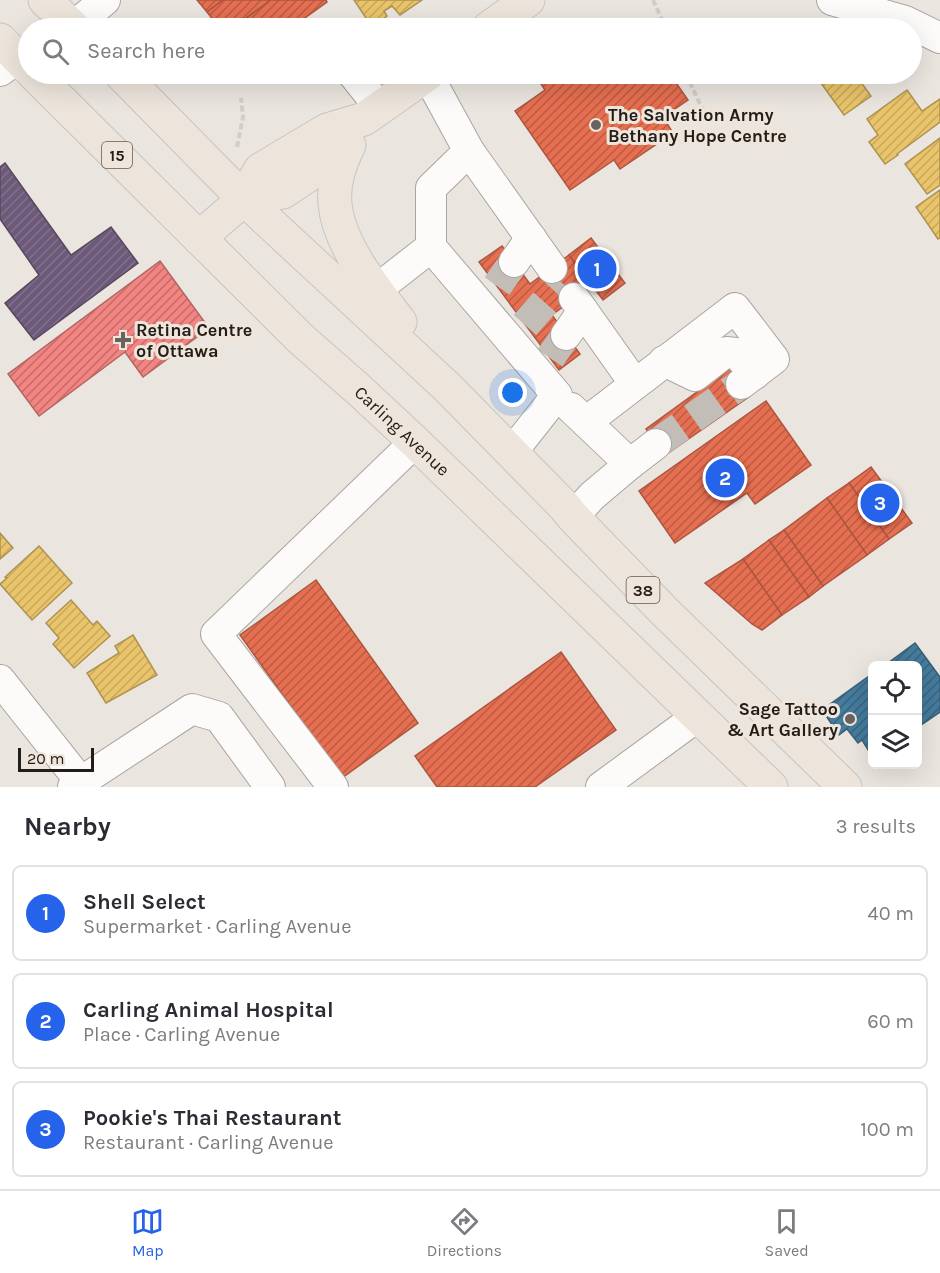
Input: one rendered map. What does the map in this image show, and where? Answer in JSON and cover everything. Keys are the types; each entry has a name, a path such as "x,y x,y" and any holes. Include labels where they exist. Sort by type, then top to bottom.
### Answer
{"main road":[{"path":"45,0 64,18"},
{"path":"503,18 528,0"},
{"name":"Carling Avenue","path":"39,84 301,339 415,442 771,787"},
{"path":"131,84 244,199"},
{"path":"199,238 244,199 260,170 327,130 372,113 413,84"},
{"path":"372,113 346,149 338,168 334,203 337,217 354,256 447,387"},
{"path":"244,199 283,192 346,149"},
{"name":"38","path":"244,199 447,387 664,611 845,787"}],"street":[{"path":"85,18 105,0"},
{"path":"832,0 895,18"},
{"path":"922,29 940,38"},
{"path":"358,84 372,113"},
{"path":"432,84 469,151 552,268"},
{"path":"431,247 431,188 469,151"},
{"path":"498,285 531,238"},
{"path":"376,290 431,247"},
{"path":"431,247 498,285 518,333 561,345 634,384"},
{"path":"586,422 664,361 735,308 774,359 748,379 736,353 726,352 695,376 664,361"},
{"path":"561,345 586,422 630,464"},
{"path":"512,452 561,345"},
{"path":"333,787 216,634 415,442"},
{"path":"573,517 592,496 656,444"},
{"path":"0,680 77,784 192,709 219,717 270,787"},
{"path":"601,787 698,716"}],"path":[{"path":"653,0 661,18"},
{"path":"691,84 706,117"},
{"path":"237,147 243,117 241,98"}],"building: Homes":[{"path":"354,0 422,0 400,15 392,6 384,11 387,16 384,18 366,18"},
{"path":"822,84 862,84 871,96 844,115"},
{"path":"907,90 922,111 940,99 940,122 885,164 869,142 878,135 867,119"},
{"path":"940,138 940,185 927,194 905,164"},
{"path":"940,190 940,238 938,239 916,207"},
{"path":"0,533 13,548 0,559"},
{"path":"39,546 72,583 32,620 0,584"},
{"path":"71,600 93,625 97,621 110,636 74,668 53,644 59,638 46,623"},
{"path":"133,635 157,675 106,703 87,673 119,653 115,646"}],"building: Shops":[{"path":"197,0 223,0 207,12"},
{"path":"223,0 271,0 247,18 212,18 207,12"},
{"path":"271,0 326,0 327,2 305,18 247,18"},
{"name":"The Salvation Army Bethany Hope Centre","path":"541,84 677,84 688,100 663,117 673,133 620,169 614,160 570,190 515,111 545,90"},
{"path":"591,238 625,283 603,300 569,255"},
{"path":"502,246 530,284 569,255 591,286 552,315 580,354 559,370 479,262"},
{"path":"730,368 750,396 664,456 646,429"},
{"path":"766,401 811,465 755,504 747,493 675,543 639,491"},
{"path":"871,467 912,523 889,539 849,483"},
{"path":"849,483 889,539 867,555 827,498"},
{"path":"827,498 867,555 823,586 784,530"},
{"path":"784,530 823,586 809,597 769,540"},
{"path":"769,540 809,597 782,615 743,559"},
{"path":"743,559 782,615 762,630 705,583"},
{"path":"316,580 418,723 342,778 240,635"},
{"path":"561,652 616,730 535,787 437,787 415,756"}],"building: Offices":[{"path":"5,163 71,255 111,227 138,263 34,340 5,303 39,275 0,219 0,167"}],"building: Health":[{"name":"Retina Centre of Ottawa","path":"160,261 209,328 143,377 125,352 39,416 8,374"}],"building: Public":[{"path":"915,643 940,677 940,712 922,724 922,661 891,661"},
{"name":"Sage Tattoo & Art Gallery","path":"868,677 868,750 862,740 858,743 847,729 839,735 822,710"}],"tunnel":[{"path":"497,286 514,262"},
{"path":"525,325 562,283"},
{"path":"550,358 566,335"},
{"path":"656,444 741,384"}],"place":[{"name":"The Salvation Army Bethany Hope Centre","path":"596,125"},
{"name":"Shell Select","path":"597,269"},
{"name":"Retina Centre of Ottawa","path":"123,340"},
{"name":"Carling Animal Hospital","path":"725,478"},
{"name":"Pookie's Thai Restaurant","path":"880,503"},
{"name":"Sage Tattoo & Art Gallery","path":"850,719"}]}
